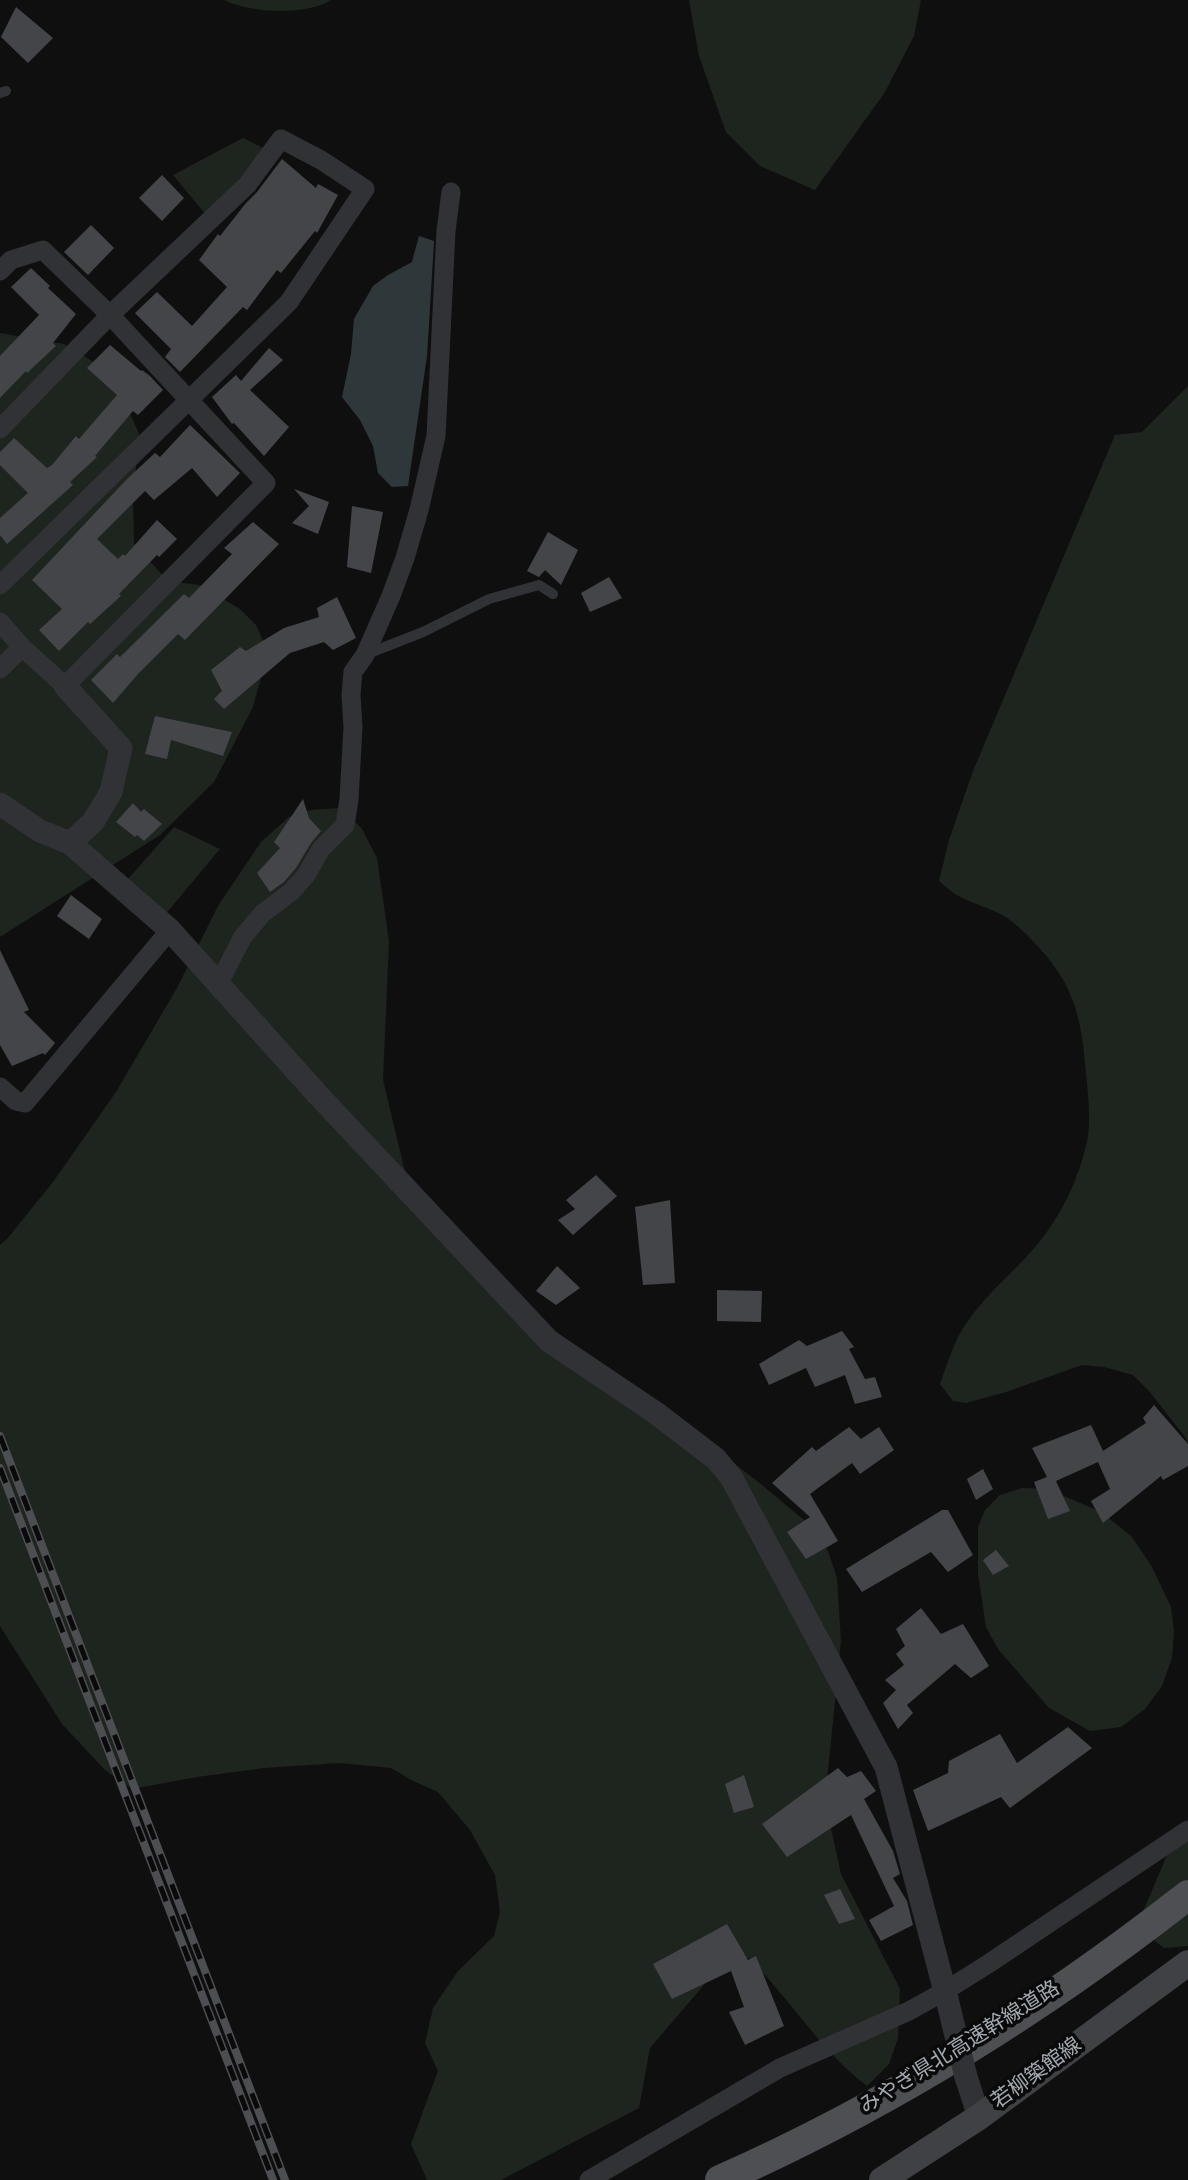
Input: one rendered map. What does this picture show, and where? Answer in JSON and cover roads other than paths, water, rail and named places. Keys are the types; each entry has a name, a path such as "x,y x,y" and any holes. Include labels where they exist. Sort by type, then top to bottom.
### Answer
{"main road":[{"name":"みやぎ県北高速幹線道路","path":"720,2180 779,2153 941,2065 1023,2014 1188,1895"},
{"name":"若柳築館線","path":"882,2180 979,2117 1188,1963"}],"street":[{"path":"0,429 110,315 247,185 281,139 321,160 365,189 289,302 0,585"},
{"path":"218,985 242,938 262,914 292,891 306,875 321,849 345,825 353,727 353,672 365,655 405,558 436,436 446,231 451,192"},
{"path":"0,271 11,260 43,250 110,315 267,483 65,686"},
{"path":"0,622 22,647 65,686 121,748 111,792 93,822 70,843"},
{"path":"0,668 22,647"},
{"path":"0,804 40,831 70,843 170,930 374,1155 549,1341 666,1421 716,1459 731,1477 886,1767 966,2077 979,2117"},
{"path":"0,1087 16,1101 25,1103 170,930"},
{"path":"589,2180 780,2068 946,1995 1188,1830"}],"lane":[{"path":"365,655 423,632 489,599 539,585 553,594"}],"railway":[{"path":"0,1436 285,2180"},
{"path":"0,1468 273,2180"}]}
